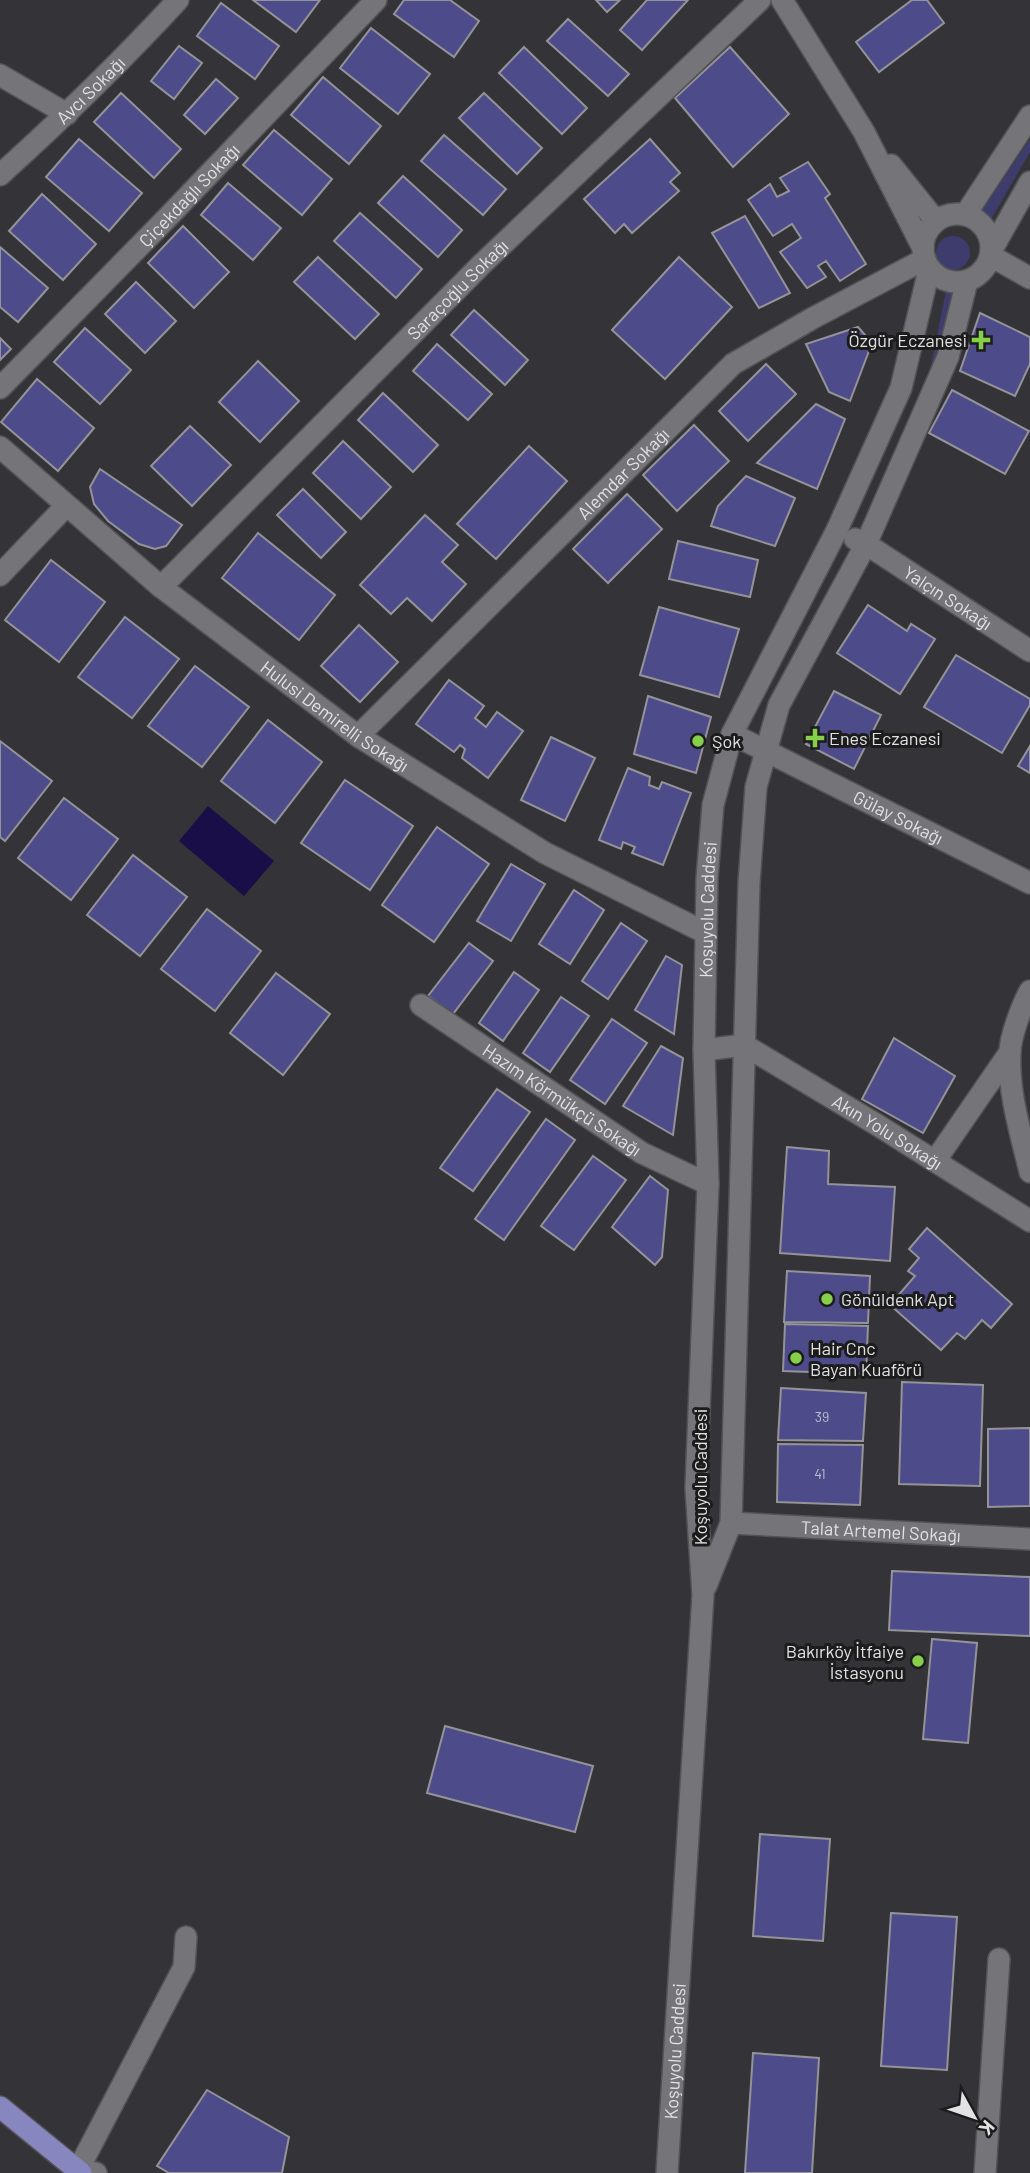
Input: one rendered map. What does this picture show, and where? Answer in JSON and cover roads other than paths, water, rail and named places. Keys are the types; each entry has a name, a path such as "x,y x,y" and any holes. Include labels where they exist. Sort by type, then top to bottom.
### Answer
{"main road":[{"path":"0,2107 85,2172"}],"street":[{"name":"Avcı Sokağı","path":"0,175 67,114 178,0"},
{"name":"Çiçekdağlı Sokağı","path":"0,388 376,0"},
{"name":"Saraçoğlu Sokağı","path":"161,587 482,264 760,0"},
{"path":"782,0 864,132 926,259 944,280 967,281 986,267 1030,182"},
{"path":"0,75 67,114"},
{"path":"965,215 1030,116"},
{"path":"864,132 936,220"},
{"path":"926,259 925,236 936,220 953,214 965,215 980,222 988,232 991,253"},
{"path":"991,253 1030,278"},
{"name":"Koşuyolu Caddesi","path":"667,2173 703,1595 696,1488 708,1184 704,1050 707,878 713,805 732,734 837,530 901,388 926,259"},
{"name":"Alemdar Sokağı","path":"358,736 733,364 813,318 926,259"},
{"name":"Koşuyolu Caddesi","path":"703,1595 731,1523 749,883 756,787 779,705 866,544 948,357 967,281"},
{"name":"Hulusi Demirelli Sokağı","path":"0,447 161,587 358,736 545,853 706,933"},
{"path":"0,575 66,506"},
{"name":"Yalçın Sokağı","path":"837,530 866,544 1030,651"},
{"name":"Gülay Sokağı","path":"732,734 1030,883"},
{"path":"1030,991 1023,1003 1010,1052 1014,1101 1030,1172"},
{"name":"Hazım Körmükçü Sokağı","path":"421,1005 642,1153 708,1184"},
{"path":"704,1050 744,1045"},
{"name":"Akın Yolu Sokağı","path":"744,1045 1030,1221"},
{"path":"935,1161 1010,1052"},
{"name":"Talat Artemel Sokağı","path":"731,1523 1030,1539"},
{"path":"85,2172 184,1967 186,1937"},
{"path":"985,2173 999,1959"}],"place":[{"name":"Özgür Eczanesi","path":"981,340"},
{"name":"Enes Eczanesi","path":"815,738"},
{"name":"Şok","path":"698,741"},
{"name":"Gönüldenk Apt","path":"827,1299"},
{"name":"Hair Cnc Bayan Kuaförü","path":"796,1358"},
{"name":"Bakırköy İtfaiye İstasyonu","path":"918,1661"}]}
